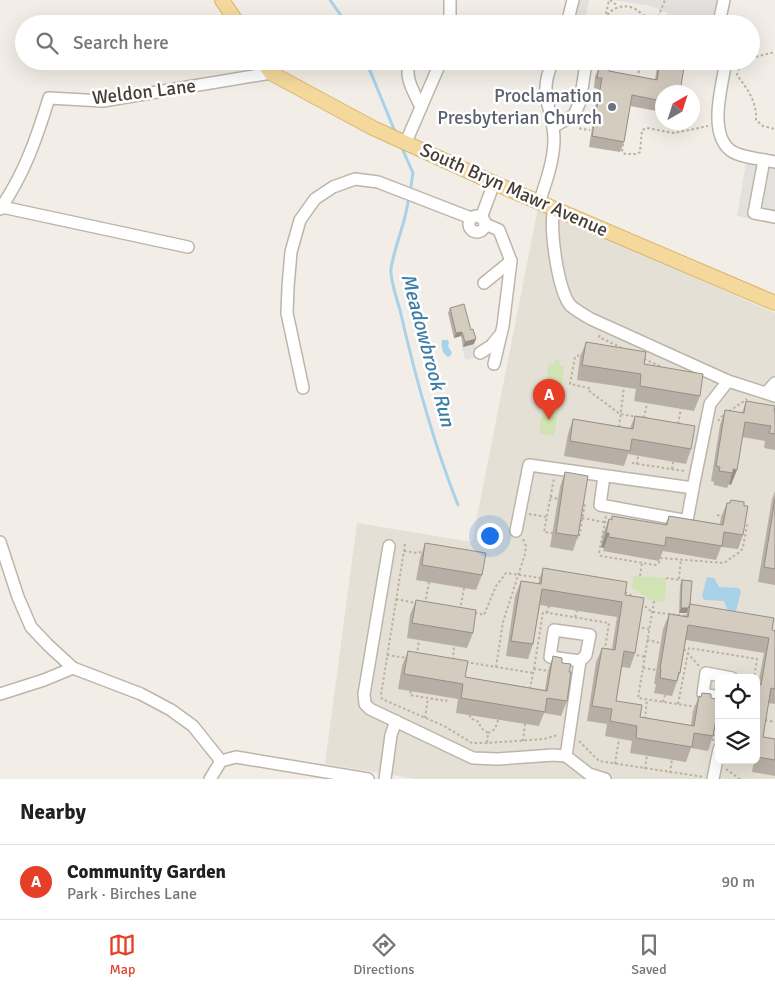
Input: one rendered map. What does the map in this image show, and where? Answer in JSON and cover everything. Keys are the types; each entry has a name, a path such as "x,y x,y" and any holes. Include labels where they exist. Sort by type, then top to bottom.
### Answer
{"main road":[{"path":"222,0 232,15"},
{"name":"South Bryn Mawr Avenue","path":"269,70 271,73 373,128 539,203 775,304"}],"street":[{"path":"450,0 450,15"},
{"path":"569,15 573,0"},
{"path":"721,15 724,0"},
{"path":"408,70 408,76 421,107"},
{"path":"404,141 436,70"},
{"path":"539,203 550,172 554,141 545,90 549,70"},
{"path":"553,127 574,115 580,102 585,70"},
{"path":"730,70 718,132 723,142 731,151 770,161 754,213 775,217"},
{"name":"Weldon Lane","path":"1,208 14,188 35,145 49,98 104,101 271,73"},
{"path":"303,388 287,313 290,252 300,220 315,200 333,187 355,179 378,182 479,220 499,230 511,261 502,333 494,364"},
{"path":"479,220 494,183"},
{"path":"1,208 188,247"},
{"path":"554,209 552,228 559,280 564,296 571,306 605,326 728,381 771,395 775,383"},
{"path":"484,283 511,261"},
{"path":"480,353 491,346 502,333"},
{"path":"604,476 600,504 691,521 693,488 710,404 728,381"},
{"path":"516,530 529,465 693,488"},
{"path":"0,542 18,597 31,627 73,668 141,694 171,710 193,726 221,761"},
{"path":"389,546 364,694 365,704 370,709 472,758 566,756 589,774 605,779"},
{"path":"566,756 580,662"},
{"path":"0,694 44,680 73,668"},
{"path":"715,675 706,673 703,694 715,696"},
{"path":"385,779 391,735 396,721"},
{"path":"712,779 715,747"},
{"path":"210,779 221,761 236,757 368,779"}],"path":[{"path":"605,15 609,0 619,7"},
{"path":"659,15 665,0"},
{"path":"606,15 615,7 629,6 641,14"},
{"path":"760,56 775,52"},
{"path":"637,83 639,70"},
{"path":"736,70 755,104 756,120 763,126 775,129"},
{"path":"624,139 622,152 625,154 636,154 640,152 642,130 647,128 674,133 718,124"},
{"path":"605,326 599,337 630,352"},
{"path":"588,353 582,353 575,357 570,384 589,388"},
{"path":"638,356 668,370"},
{"path":"590,382 588,390 620,414 653,420"},
{"path":"618,432 624,387"},
{"path":"705,428 713,429 721,417 747,398 752,401"},
{"path":"643,426 647,403"},
{"path":"678,424 681,409"},
{"path":"670,422 683,425"},
{"path":"637,464 638,456"},
{"path":"672,469 673,462"},
{"path":"632,463 684,471"},
{"path":"553,533 544,532 555,468"},
{"path":"550,498 558,499"},
{"path":"575,537 579,538 585,503 581,502"},
{"path":"607,506 599,554 601,556 655,565 658,564 661,558 724,563 741,551 747,526 742,517"},
{"path":"520,512 547,517"},
{"path":"718,515 724,516"},
{"path":"496,667 503,622 525,554 526,546 522,536 516,530"},
{"path":"405,544 380,695 382,699 444,726 465,740 478,744 544,739 559,734"},
{"path":"404,551 418,553 428,550"},
{"path":"674,553 674,558"},
{"path":"617,554 617,559"},
{"path":"640,576 645,558"},
{"path":"679,579 681,559"},
{"path":"455,610 484,615 496,586 506,573 544,579"},
{"path":"666,578 689,581"},
{"path":"424,611 429,582"},
{"path":"460,610 464,588"},
{"path":"618,590 627,592 652,612 692,616"},
{"path":"396,599 416,603"},
{"path":"654,601 638,698 703,708"},
{"path":"548,606 548,613"},
{"path":"575,617 576,611"},
{"path":"536,612 609,623 604,650 611,651"},
{"path":"530,696 542,614"},
{"path":"603,622 604,615"},
{"path":"636,627 649,629"},
{"path":"416,660 419,640"},
{"path":"647,640 661,643"},
{"path":"697,649 698,642"},
{"path":"448,665 453,660 454,645"},
{"path":"722,653 723,646"},
{"path":"530,647 537,649"},
{"path":"682,647 706,673"},
{"path":"750,658 751,651"},
{"path":"632,654 645,656"},
{"path":"387,655 406,658"},
{"path":"757,659 762,659"},
{"path":"461,661 533,673"},
{"path":"643,668 656,670"},
{"path":"534,669 556,672"},
{"path":"677,674 684,675"},
{"path":"411,691 410,695 446,701 447,697"},
{"path":"664,702 665,694"},
{"path":"425,718 428,698"},
{"path":"647,722 644,716 648,699"},
{"path":"711,709 718,710 716,719"},
{"path":"470,715 470,718 476,719 481,728 488,733"},
{"path":"488,733 495,729 498,720"},
{"path":"763,720 775,722"},
{"path":"523,741 525,724"},
{"path":"715,724 712,737 715,747"},
{"path":"487,743 488,733"},
{"path":"577,739 599,761 712,779"},
{"path":"615,764 619,739"},
{"path":"645,769 647,755"},
{"path":"670,773 672,759"},
{"path":"724,767 740,779"}],"shaded area":[{"path":"580,0 589,0 586,15 576,15"},
{"path":"612,0 719,0 715,15 672,15 651,6"},
{"path":"746,163 775,169 775,224 737,216"},
{"path":"538,208 775,313 775,779 416,779 325,764 357,523 472,542"},
{"path":"473,344 479,349 481,357 465,360 462,347"}],"green space":[{"path":"555,360 560,361 560,365 564,366 561,393 545,390 549,363 554,364"},
{"path":"544,405 559,407 554,436 539,433"},
{"path":"633,576 666,578 665,602 650,600 632,587"}],"water":[{"path":"442,340 448,340 448,346 452,353 448,357 442,350"},
{"path":"707,577 714,578 719,587 739,588 741,591 736,611 728,611 724,601 704,600 702,596"}],"building":[{"name":"Proclamation Presbyterian Church","path":"598,70 657,80 659,70 684,70 681,85 655,85 655,100 632,95 624,142 592,136 602,78 597,78"},
{"path":"464,304 471,330 473,329 476,339 465,342 462,332 456,333 450,308"},
{"path":"586,342 646,352 644,364 703,374 700,396 640,386 641,374 582,365"},
{"path":"746,401 775,406 775,434 769,433 771,426 745,422 737,470 733,469 733,473 719,471 720,467 716,466 725,410 744,413"},
{"path":"635,416 695,426 691,449 632,439 630,451 570,441 573,419 633,429"},
{"path":"565,472 588,476 578,536 556,533"},
{"path":"775,499 775,569 764,567"},
{"path":"731,500 744,502 744,506 748,506 743,535 724,532 722,546 666,537 665,546 609,537 609,533 606,533 609,519 612,520 612,516 667,525 669,516 723,525 727,503 730,503"},
{"path":"425,543 486,553 482,575 422,565"},
{"path":"543,568 627,582 625,595 644,598 635,653 624,651 616,701 642,705 640,717 694,726 699,696 701,697 702,693 711,694 711,698 715,699 713,736 694,733 692,747 636,738 637,726 610,721 612,709 592,706 602,648 615,650 622,602 542,589 533,644 511,641 521,581 541,584"},
{"path":"682,580 692,581 688,608 681,608"},
{"path":"416,600 476,610 473,633 412,623"},
{"path":"690,604 774,618 772,630 775,631 775,689 771,688 763,737 775,739 775,760 760,758 760,685 769,638 688,625 677,681 660,678 669,614 688,617"},
{"path":"408,651 468,661 465,677 547,691 553,656 562,658 562,663 571,664 567,701 547,698 545,712 461,698 463,684 404,674"}],"waterway":[{"name":"Meadowbrook Run","path":"330,0 341,15"},
{"name":"Meadowbrook Run","path":"370,70 396,134"},
{"name":"Meadowbrook Run","path":"401,146 413,173 411,186"},
{"name":"Meadowbrook Run","path":"408,202 392,261 392,278 425,409 458,505"}],"place":[{"name":"Proclamation Presbyterian Church","path":"612,107"},
{"name":"Community Garden","path":"549,420"}]}
